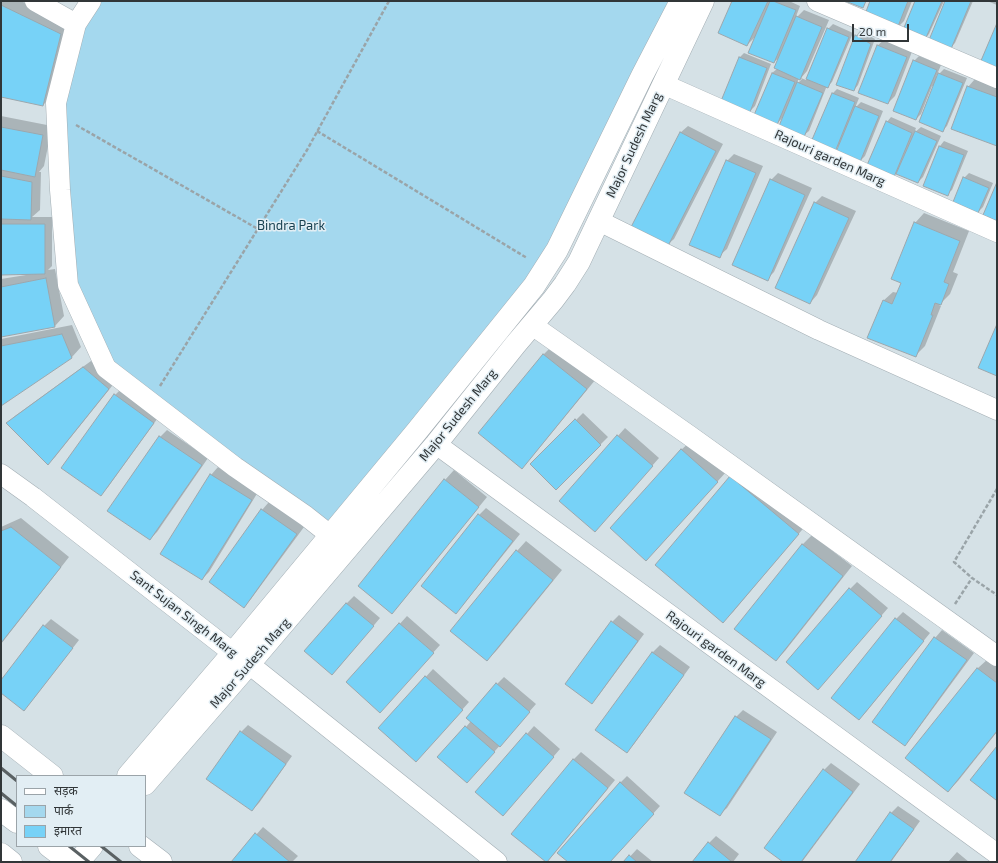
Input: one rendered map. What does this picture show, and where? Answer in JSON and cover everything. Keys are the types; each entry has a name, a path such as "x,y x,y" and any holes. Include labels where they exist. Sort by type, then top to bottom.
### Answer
{"street":[{"path":"35,1 76,24"},
{"path":"91,1 76,24 56,104 60,190 68,285 106,368 235,467 306,516 330,535"},
{"name":"Major Sudesh Marg","path":"146,783 241,658 330,535 417,431 534,286 557,250 642,76 681,1"},
{"name":"Major Sudesh Marg","path":"129,775 241,658 436,444 553,300 579,262 703,1"},
{"path":"817,1 997,78"},
{"name":"Rajouri garden Marg","path":"663,84 997,232"},
{"path":"599,221 819,330 997,410"},
{"path":"545,269 567,281"},
{"path":"532,325 997,656"},
{"name":"Rajouri garden Marg","path":"436,444 997,854"},
{"name":"Sant Sujan Singh Marg","path":"1,474 241,658 497,862"},
{"path":"1,736 51,775"},
{"path":"1,810 16,821"},
{"path":"66,854 89,847"},
{"path":"141,847 161,862"},
{"path":"1,854 11,862"}],"path":[{"path":"150,402 307,150 389,1"},
{"path":"57,114 258,229"},
{"path":"317,131 545,269"},
{"path":"997,489 954,562 972,578 997,595"},
{"path":"945,619 972,578"}],"green space":[{"name":"Bindra Park","path":"91,1 681,1 545,269 330,535 106,368 68,285 57,114"}],"building":[{"path":"732,1 768,1 747,46 718,33"},
{"path":"770,1 796,10 774,63 748,53"},
{"path":"845,1 866,1 863,8"},
{"path":"870,1 908,1 897,29 864,17"},
{"path":"915,1 942,1 925,40 903,30"},
{"path":"945,1 971,1 951,49 929,40"},
{"path":"1,5 61,34 43,106 1,97"},
{"path":"796,16 822,27 800,80 774,68"},
{"path":"997,23 997,70 980,63"},
{"path":"827,28 849,37 828,88 806,79"},
{"path":"855,35 871,44 854,91 836,85"},
{"path":"877,45 907,57 888,104 858,93"},
{"path":"739,57 767,68 750,112 721,101"},
{"path":"913,60 937,70 916,120 893,111"},
{"path":"772,73 795,82 777,125 754,115"},
{"path":"938,73 963,83 943,132 919,122"},
{"path":"797,82 823,93 804,137 779,126"},
{"path":"967,86 997,97 997,146 951,129"},
{"path":"832,93 855,102 835,152 811,142"},
{"path":"855,106 879,116 860,162 836,152"},
{"path":"886,121 912,133 894,177 867,165"},
{"path":"1,127 43,135 35,177 1,170"},
{"path":"915,131 937,141 918,183 896,174"},
{"path":"680,132 716,151 667,248 630,229"},
{"path":"939,146 964,155 948,196 923,186"},
{"path":"726,160 756,173 720,258 689,245"},
{"path":"1,176 32,182 31,220 1,219"},
{"path":"963,177 989,188 978,213 953,202"},
{"path":"770,179 805,195 768,281 732,265"},
{"path":"997,182 997,221 983,215"},
{"path":"814,202 849,218 810,304 775,288"},
{"path":"914,222 960,241 944,282 949,284 941,305 935,303 931,315 933,315 916,357 867,338 883,300 892,304 901,283 891,279"},
{"path":"1,224 45,224 45,274 1,275"},
{"path":"46,278 55,327 1,337 1,287"},
{"path":"997,324 997,376 978,368"},
{"path":"62,334 72,358 1,406 1,346"},
{"path":"543,354 587,389 522,469 478,433"},
{"path":"83,367 109,389 48,465 6,423"},
{"path":"114,394 154,423 101,496 61,468"},
{"path":"575,419 601,445 556,490 530,464"},
{"path":"617,435 653,466 595,532 559,501"},
{"path":"159,436 202,465 150,540 107,511"},
{"path":"681,449 718,482 646,561 610,528"},
{"path":"210,474 252,500 202,580 160,554"},
{"path":"730,476 799,534 723,623 655,565"},
{"path":"444,479 479,507 392,614 358,586"},
{"path":"261,509 297,534 244,608 209,582"},
{"path":"478,514 513,541 456,614 421,586"},
{"path":"11,527 61,567 1,643 1,531"},
{"path":"802,544 843,576 776,661 734,629"},
{"path":"516,550 553,580 487,661 450,631"},
{"path":"849,588 882,616 818,690 786,662"},
{"path":"346,603 374,626 332,675 304,651"},
{"path":"895,618 924,641 859,720 831,698"},
{"path":"611,621 638,641 592,704 565,684"},
{"path":"399,623 434,653 380,713 346,682"},
{"path":"43,625 73,648 24,711 1,693 1,680"},
{"path":"934,637 967,660 905,746 872,722"},
{"path":"652,652 684,675 627,753 595,730"},
{"path":"977,668 997,683 997,731 948,792 905,758"},
{"path":"425,676 463,710 416,762 378,728"},
{"path":"496,683 530,712 500,747 466,718"},
{"path":"735,716 771,739 720,816 684,793"},
{"path":"465,726 495,752 467,783 437,757"},
{"path":"240,731 286,764 252,811 206,779"},
{"path":"526,733 554,757 503,816 475,792"},
{"path":"997,746 997,799 996,800 970,780"},
{"path":"573,759 608,788 546,862 511,834"},
{"path":"823,769 853,792 801,862 783,862 764,848"},
{"path":"620,782 654,814 610,862 568,862 557,853"},
{"path":"890,812 914,829 890,862 855,862"},
{"path":"255,833 290,862 231,862"},
{"path":"708,842 732,862 692,862"},
{"path":"629,855 637,862 623,862"}],"railway":[{"path":"1,768 16,780"},
{"path":"1,793 16,805"},
{"path":"70,847 89,862"},
{"path":"102,847 121,862"}]}
